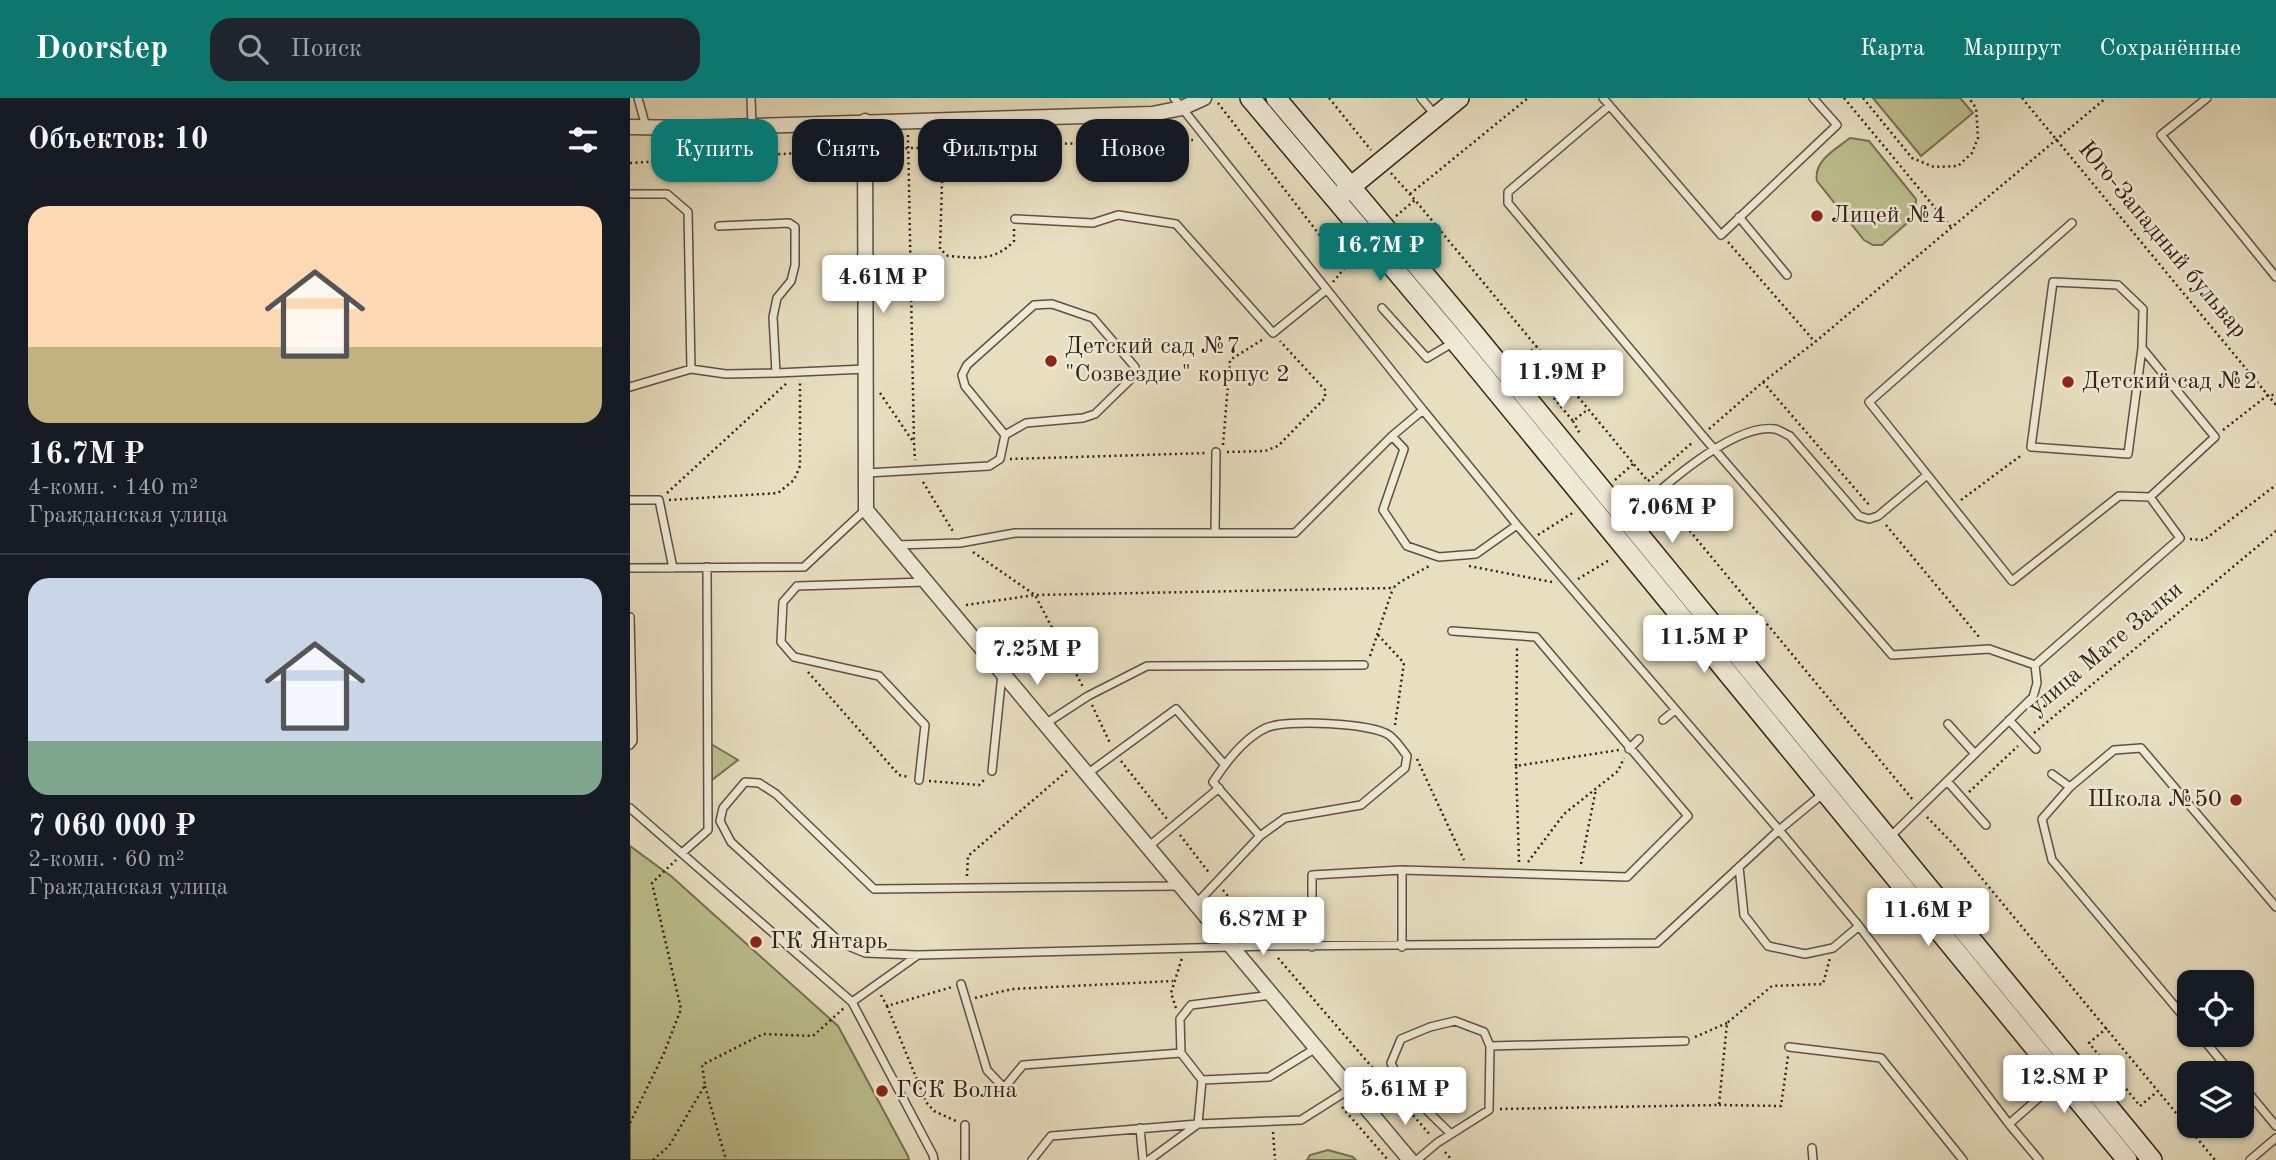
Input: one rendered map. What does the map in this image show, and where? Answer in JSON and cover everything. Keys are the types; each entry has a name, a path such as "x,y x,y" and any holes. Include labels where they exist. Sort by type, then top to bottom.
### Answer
{"main road":[{"path":"1250,98 1466,325 1825,792 2127,1160"},
{"path":"1276,98 1343,193 1455,341 1888,839 2152,1160"},
{"path":"1343,193 1459,98"}],"street":[{"path":"904,120 1152,114 1178,103 1204,98"},
{"path":"630,127 651,127"},
{"path":"865,182 866,510 1410,1160"}],"lane":[{"path":"638,98 646,127"},
{"path":"751,98 752,119"},
{"path":"1421,98 1437,117"},
{"path":"1603,98 1721,234 1836,125 1813,98"},
{"path":"2207,98 2161,135 2276,277"},
{"path":"1178,103 1517,525 1859,926 2039,1160"},
{"path":"1609,106 1508,192 1508,203 1702,435 1892,655 1989,649 2035,665"},
{"path":"630,194 667,194 688,212 691,369"},
{"path":"1015,219 1093,223 1118,215 1176,224 1273,333 1326,290"},
{"path":"1740,217 1787,275"},
{"path":"2072,222 1869,402 2012,581 2119,496 2150,498 2215,437 2142,348"},
{"path":"719,226 789,223 795,227 795,265 791,281 777,298 773,317 776,373"},
{"path":"2053,282 2118,285 2143,309 2142,348 2127,454 2031,447 2053,282"},
{"path":"866,473 989,466 1000,459 1005,435 1026,423 1083,418 1095,414 1135,376 1135,367 1093,318 1052,304 1034,305 967,365 962,375 965,386 1005,435"},
{"path":"1382,308 1427,358 1455,341"},
{"path":"630,387 691,369 726,374 866,369"},
{"path":"896,545 960,543 1015,533 1295,533 1392,436 1423,410"},
{"path":"1619,527 1714,449 1761,429 1777,430 1790,436 1859,516 1869,519 1878,516 1927,475"},
{"path":"1392,436 1404,449 1383,510 1407,546 1439,557 1476,554 1517,525"},
{"path":"1215,533 1216,452"},
{"path":"2035,665 2180,538 2150,498"},
{"path":"630,500 659,500 673,568"},
{"path":"630,568 804,567 866,510"},
{"path":"682,853 708,830 707,567"},
{"path":"919,779 925,725 879,676 794,657 781,642 783,602 797,586 927,582"},
{"path":"630,617 633,741 630,745"},
{"path":"1312,947 1312,875 1402,870 1627,877 1688,816 1536,637 1452,631"},
{"path":"1045,724 1088,696 1147,666 1364,665"},
{"path":"1888,839 2033,697 2037,683 2035,665"},
{"path":"992,771 1002,672"},
{"path":"1087,774 1176,709 1224,764"},
{"path":"1663,720 1675,710"},
{"path":"2010,720 2036,749"},
{"path":"1196,904 1260,836 1285,818 1361,805 1405,768 1408,763 1407,756 1390,736 1359,725 1281,724 1268,727 1254,736 1224,764 1213,782 1260,836"},
{"path":"1948,724 1975,754"},
{"path":"1629,749 1639,739"},
{"path":"2177,1009 2052,860 2042,819 2070,787 2114,750 2141,748 2276,907"},
{"path":"2052,774 2070,787"},
{"path":"1181,886 874,889 776,794 759,783 745,782 723,808 719,821 730,842 841,943 865,953 918,955 1269,946 1657,943 1779,830 1825,792"},
{"path":"1947,782 1986,825"},
{"path":"1148,847 1219,788"},
{"path":"630,808 852,1002 934,1160"},
{"path":"1739,867 1744,915 1768,946 1805,954 1833,948 1859,926"},
{"path":"1402,870 1402,947"},
{"path":"852,1002 918,955"},
{"path":"961,984 987,1070 1004,1088 1023,1065 1181,1053"},
{"path":"1149,1160 1198,1124 1202,1080 1181,1053 1180,1020 1191,1005 1272,995"},
{"path":"1417,1160 1437,1143 1489,1110 1490,1046 1484,1032 1455,1021 1430,1027 1401,1039 1391,1063 1403,1087 1451,1134"},
{"path":"1490,1046 1685,1041"},
{"path":"1202,1080 1269,1077 1316,1047"},
{"path":"1789,1047 1881,1058 1963,1160"},
{"path":"2210,1047 2221,1061"},
{"path":"2009,1124 2061,1079"},
{"path":"1032,1160 1051,1136 1273,1119 1301,1120 1350,1088"},
{"path":"2254,1099 2276,1126"},
{"path":"965,1125 965,1160"},
{"path":"1140,1128 1143,1160"},
{"path":"2250,1160 2276,1138"},
{"path":"1812,1148 1813,1160"}],"path":[{"path":"1213,98 1345,268"},
{"path":"1329,98 1371,150"},
{"path":"1410,194 1528,98"},
{"path":"1844,98 1951,227"},
{"path":"1863,98 1912,158 1934,167 1958,166 1972,153 1978,138 1978,128 1976,108 1969,98"},
{"name":"Юго-Западный бульвар","path":"2022,98 2276,405"},
{"path":"1648,481 1763,382 1815,342 2106,98"},
{"path":"908,120 916,470 960,543 1035,595 1116,754 1217,883 1393,1091"},
{"path":"1062,144 1206,139"},
{"path":"904,150 918,149"},
{"path":"630,163 792,153"},
{"path":"1388,170 1654,487"},
{"path":"942,182 940,249 948,257 980,258 1002,253 1014,241 1015,219"},
{"path":"1390,221 1415,200"},
{"path":"1721,234 1815,342"},
{"path":"1326,290 1362,247"},
{"path":"1273,333 1325,390 1325,398 1278,446 1265,451 1223,452 1230,360 1273,333"},
{"path":"1537,346 1521,359 1573,421 1587,410"},
{"path":"659,500 778,493 794,480 800,466 800,372"},
{"path":"659,500 800,372"},
{"path":"866,392 881,393 914,443"},
{"path":"2215,437 2267,395 2276,396"},
{"path":"1952,506 2031,447"},
{"path":"1000,459 1216,452"},
{"path":"2180,538 2204,540 2276,485"},
{"path":"1661,497 1915,803"},
{"path":"1530,540 1577,509"},
{"path":"1648,531 1673,510"},
{"name":"улица Мате Залки","path":"1962,798 2027,738 2276,531"},
{"path":"1457,566 1482,567 1568,585 1617,556"},
{"path":"1364,665 1372,653 1393,588 1433,564"},
{"path":"948,608 1035,595 1393,588"},
{"path":"1378,635 1404,663 1395,727 1390,736"},
{"path":"1518,636 1516,766 1519,874"},
{"path":"794,657 900,775 979,785 992,771"},
{"path":"1516,766 1629,749"},
{"path":"1519,874 1564,814 1618,771 1629,749"},
{"path":"1407,756 1419,760 1469,872"},
{"path":"967,888 968,856 1077,762"},
{"path":"1579,876 1596,789"},
{"path":"1924,814 1955,845 2215,1160"},
{"path":"630,1123 664,1053 681,1009 652,883 682,853"},
{"path":"1685,1041 1727,1023 1772,986 1823,984 1833,948"},
{"path":"1180,1020 1171,993 1186,949"},
{"path":"966,1000 1012,989 1174,981"},
{"path":"887,1006 961,984"},
{"path":"876,985 926,1102 934,1111 965,1125"},
{"path":"726,1160 702,1065 763,1034 813,1036 852,1002"},
{"path":"1719,1105 1727,1023"},
{"path":"2107,1028 2089,1043 2140,1107 2159,1090"},
{"path":"1489,1110 1781,1105 1789,1047"},
{"path":"653,1160 669,1146 705,1085"},
{"path":"1335,1098 1388,1160"},
{"path":"1402,1101 1451,1160"},
{"path":"1273,1119 1275,1160"}],"green space":[{"path":"1873,98 1960,98 1973,113 1921,156"},
{"path":"1850,138 1869,141 1916,199 1915,216 1882,245 1873,245 1864,240 1817,181 1818,167 1832,151"},
{"path":"711,744 738,760 712,780"},
{"path":"630,846 671,876 838,1026 909,1160 630,1160"},
{"path":"1328,1150 1356,1160 1307,1160 1310,1155"}],"place":[{"name":"Лицей №4","path":"1817,216"},
{"name":"Детский сад №7 \"Созвездие\" корпус 2","path":"1051,361"},
{"name":"Детский сад №2","path":"2068,382"},
{"name":"Школа №50","path":"2236,800"},
{"name":"ГК Янтарь","path":"756,942"},
{"name":"ГСК Волна","path":"882,1091"}]}
